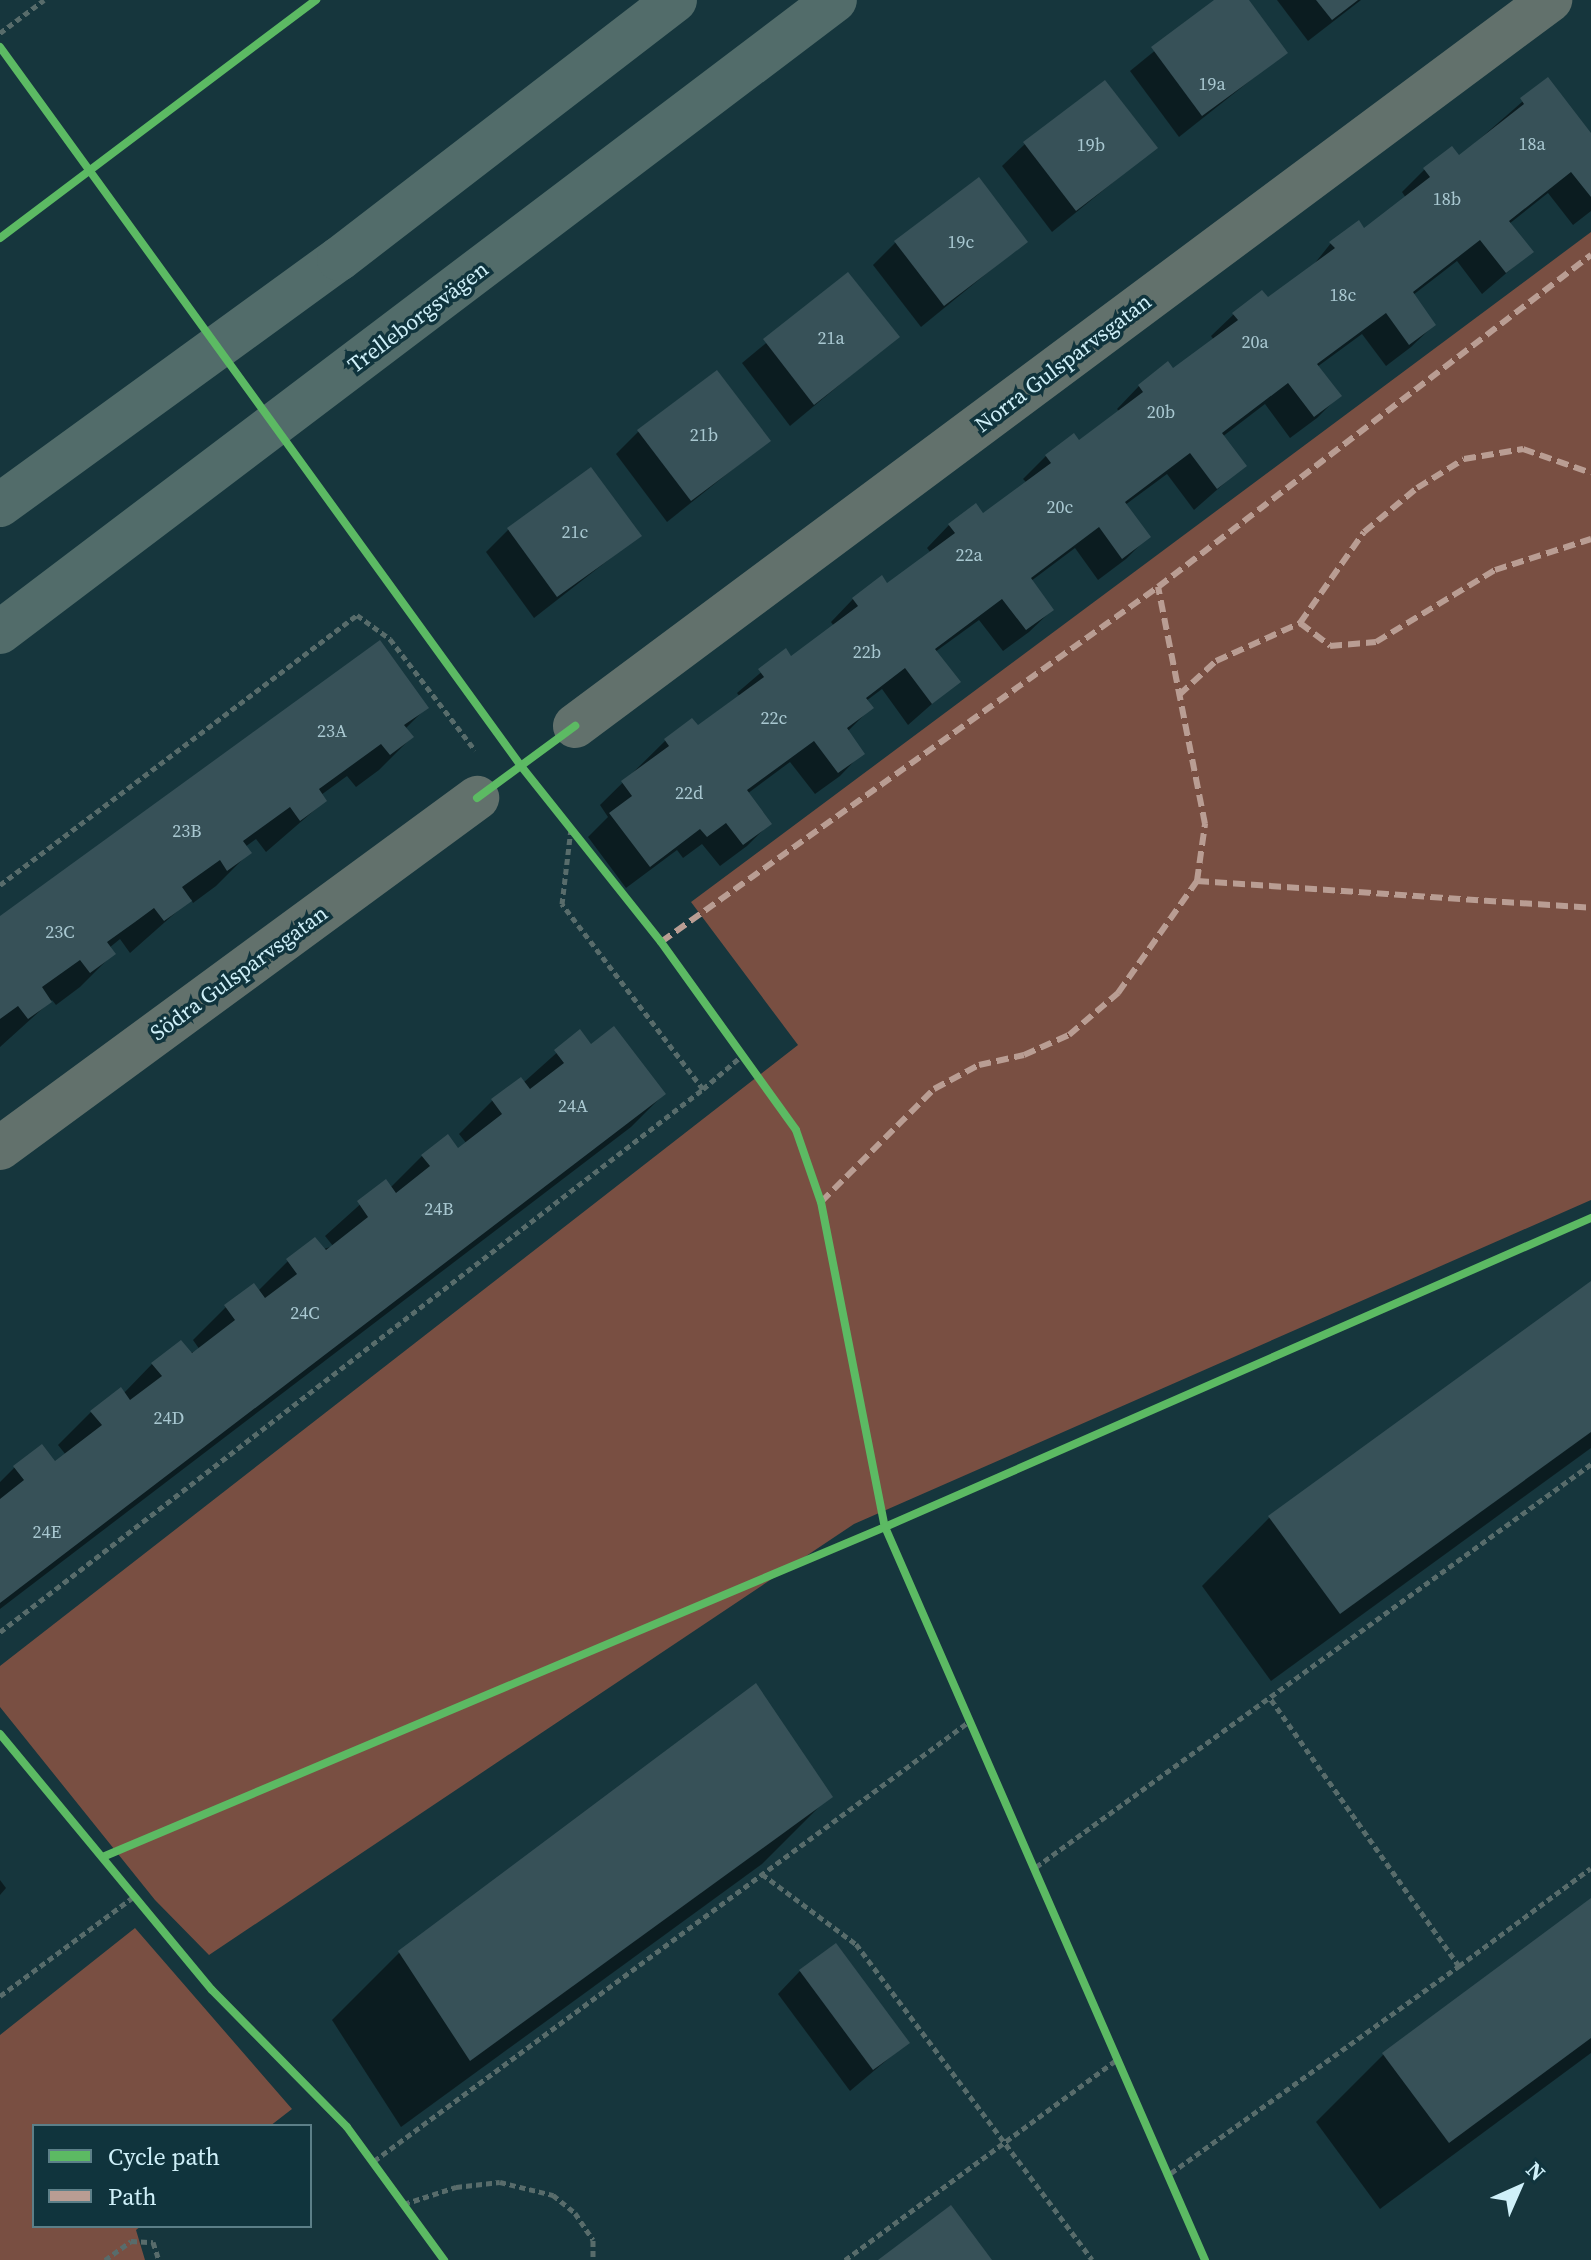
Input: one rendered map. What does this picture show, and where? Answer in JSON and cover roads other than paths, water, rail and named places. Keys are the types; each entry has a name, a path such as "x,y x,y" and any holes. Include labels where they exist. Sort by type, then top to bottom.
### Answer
{"highway":[{"path":"0,505 339,259 675,0"},
{"name":"Trelleborgsvägen","path":"0,632 835,0"}],"street":[{"name":"Norra Gulsparvsgatan","path":"575,726 1550,0"},
{"name":"Södra Gulsparvsgatan","path":"0,1148 480,778"}]}
